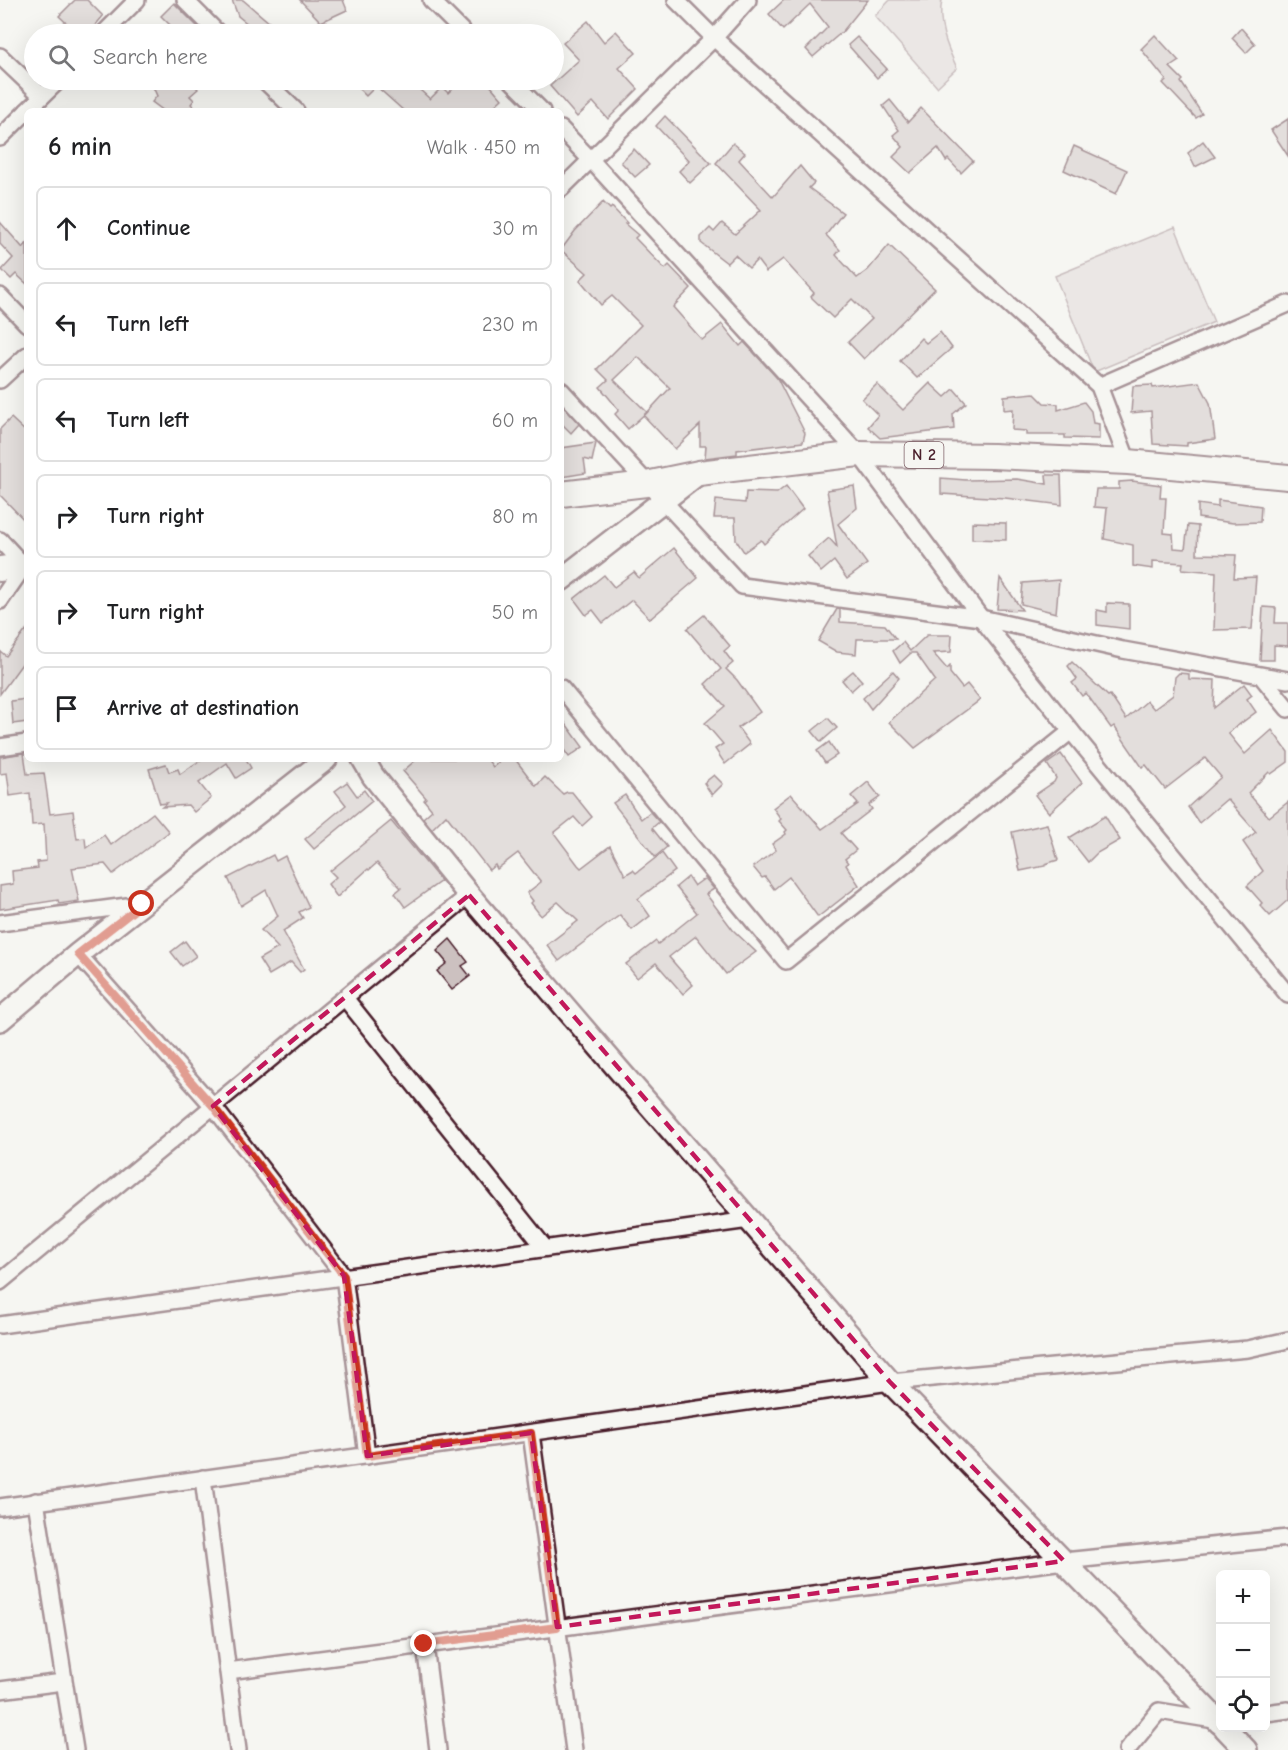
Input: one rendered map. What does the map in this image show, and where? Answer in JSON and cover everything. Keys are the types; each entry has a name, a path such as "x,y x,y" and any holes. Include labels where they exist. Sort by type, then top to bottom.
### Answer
{"main road":[{"name":"N 2","path":"564,494 646,484 699,473 859,454 993,456 1128,462 1288,477"},
{"path":"0,569 24,566"}],"street":[{"path":"113,24 137,0"},
{"path":"185,0 209,24"},
{"path":"431,0 455,24"},
{"path":"676,0 714,38 1099,386 1128,462"},
{"path":"564,186 714,38 748,0"},
{"path":"0,56 24,79"},
{"path":"36,90 42,96"},
{"path":"30,108 48,90"},
{"path":"273,90 289,108"},
{"path":"521,90 539,108"},
{"path":"0,138 24,114"},
{"path":"564,132 859,454 981,618 1288,995"},
{"path":"0,296 24,321"},
{"path":"1099,386 1288,304"},
{"path":"0,380 24,357"},
{"path":"564,393 742,586 981,618 1123,650 1288,680"},
{"path":"564,578 699,473"},
{"path":"0,540 24,564"},
{"path":"0,601 24,569"},
{"path":"1262,677 1288,709"},
{"path":"564,692 786,961 1071,731"},
{"path":"0,747 24,743"},
{"path":"0,1020 78,954 322,762"},
{"path":"365,762 373,776 469,895 890,1382 1216,1718"},
{"path":"0,1282 469,895"},
{"path":"0,923 142,904"},
{"path":"78,954 213,1106 344,1276 367,1456"},
{"path":"345,998 545,1248"},
{"path":"0,1324 749,1220"},
{"path":"0,1507 890,1382 1248,1349 1288,1340"},
{"path":"531,1433 574,1750"},
{"path":"202,1478 238,1750"},
{"path":"36,1501 75,1750"},
{"path":"228,1671 1064,1561 1288,1538"},
{"path":"424,1644 438,1750"},
{"path":"0,1690 63,1682"},
{"path":"1270,1712 1288,1710"},
{"path":"1127,1750 1159,1711 1216,1722"},
{"path":"1229,1732 1246,1750"}],"highlighted area":[{"path":"469,895 890,1382 1064,1561 557,1627 531,1433 367,1456 344,1276 213,1106"}],"shaded area":[{"path":"890,0 942,0 942,26 957,68 937,87 875,16"},
{"path":"1175,227 1214,322 1094,372 1055,276"}],"building":[{"path":"75,0 87,0 103,16 96,24 67,24 59,16"},
{"path":"232,0 243,0 271,24 248,24 238,16"},
{"path":"300,0 343,0 347,10 321,22"},
{"path":"784,0 868,0 843,31 813,57 806,49 828,27 810,4 783,30 769,14"},
{"path":"174,3 195,24 169,24 161,16"},
{"path":"588,21 604,42 616,31 636,53 619,68 638,89 608,119 593,102 577,117 553,90 564,90 564,73 579,60 564,42"},
{"path":"1241,28 1255,44 1246,53 1232,38"},
{"path":"1155,35 1179,61 1170,67 1183,80 1181,82 1202,114 1196,118 1163,83 1166,80 1141,49"},
{"path":"857,37 887,69 877,78 848,45"},
{"path":"154,90 197,90 190,96 194,100 191,104 195,108 160,108 152,102 157,96"},
{"path":"360,90 372,90 366,96"},
{"path":"380,90 420,90 430,99 439,90 445,90 448,93 451,90 494,90 502,99 492,108 401,108"},
{"path":"890,100 908,122 921,108 973,161 961,173 948,159 946,161 938,148 910,173 893,157 903,147 893,135 899,130 883,106"},
{"path":"665,116 711,163 690,183 679,171 689,161 656,126"},
{"path":"1288,119 1288,156 1271,130"},
{"path":"1203,141 1215,157 1195,167 1188,153"},
{"path":"733,143 745,153 739,160 773,197 800,166 814,183 809,188 843,213 826,235 840,250 836,255 857,278 868,270 889,245 935,289 864,359 848,342 872,319 852,299 833,318 811,297 814,293 783,259 766,272 757,260 749,268 735,255 727,263 701,243 701,237 710,228 714,232 722,223 735,234 761,210 716,163"},
{"path":"1074,146 1127,170 1116,194 1064,170"},
{"path":"634,149 649,165 635,177 621,162"},
{"path":"603,202 610,209 612,207 627,223 625,224 638,235 635,238 665,269 669,265 691,288 673,307 702,340 722,324 740,346 744,342 777,378 805,433 803,442 737,450 737,454 705,458 706,446 700,446 700,425 675,449 644,416 670,388 638,357 614,380 647,412 628,429 615,414 619,410 600,387 608,380 597,369 641,325 612,296 601,305 580,280 587,273 564,253 564,246"},
{"path":"0,222 24,247 24,281 16,274 11,279 2,270 13,258 0,244"},
{"path":"940,332 952,348 917,378 900,361 921,338 926,343"},
{"path":"1199,382 1210,403 1215,439 1187,443 1187,446 1153,444 1151,411 1131,413 1133,386 1152,385 1153,388"},
{"path":"930,383 945,397 954,389 966,403 953,414 954,429 880,438 868,427 878,415 862,399 877,384 903,410"},
{"path":"1034,393 1044,403 1058,404 1058,410 1084,402 1091,411 1093,423 1099,424 1099,439 1065,438 1065,435 1026,435 1026,431 1012,430 1013,409 1004,410 1004,396"},
{"path":"564,407 579,424 571,433 564,426"},
{"path":"11,418 24,430 24,520 0,495 0,429"},
{"path":"596,443 592,461 584,459 586,473 564,477 564,448"},
{"path":"1046,475 1061,475 1062,505 1005,498 941,494 941,478 1017,479 1047,484"},
{"path":"1132,481 1161,485 1160,498 1166,498 1164,533 1173,534 1174,548 1185,549 1188,525 1198,526 1197,554 1236,555 1234,578 1256,577 1252,629 1214,630 1216,572 1182,569 1183,563 1153,561 1153,569 1133,566 1133,545 1104,539 1107,508 1094,507 1096,489 1119,489 1119,482"},
{"path":"786,486 803,509 764,544 761,540 744,552 736,540 735,518 714,518 716,500 745,503 746,492 777,493"},
{"path":"854,486 857,508 838,524 867,564 847,579 834,561 821,572 808,556 829,538 837,547 827,490"},
{"path":"1218,500 1261,506 1260,522 1233,523 1198,518 1198,504 1218,507"},
{"path":"972,522 1006,523 1006,540 972,539"},
{"path":"674,548 698,578 650,619 632,600 603,623 593,610 586,615 574,599 604,575 614,587 634,572 639,578"},
{"path":"1000,578 1022,610 997,609"},
{"path":"1059,580 1056,613 1021,604 1023,583"},
{"path":"1107,603 1129,604 1129,629 1097,625 1097,610 1107,612"},
{"path":"1263,607 1276,608 1275,623 1288,623 1288,646 1274,645 1274,660 1260,660"},
{"path":"837,609 840,609 840,622 885,625 896,639 857,639 856,654 837,652 818,641"},
{"path":"704,615 730,646 724,651 733,663 726,669 737,680 760,712 738,728 750,744 725,764 715,749 723,744 705,723 725,706 705,684 721,669 687,629"},
{"path":"24,633 24,661 0,694 0,651 6,656"},
{"path":"927,635 952,635 951,652 933,653 947,669 950,666 950,673 962,688 967,684 980,700 915,748 889,722 935,680 916,653 911,653 900,663 893,651 903,642 910,651"},
{"path":"1072,662 1108,696 1110,695 1126,719 1147,701 1154,709 1173,695 1175,677 1179,673 1189,674 1189,679 1215,680 1214,708 1244,684 1252,695 1247,699 1256,712 1228,733 1245,754 1272,730 1288,752 1288,762 1271,774 1269,772 1248,793 1269,817 1288,802 1288,900 1270,916 1247,886 1263,871 1243,842 1256,832 1227,799 1199,823 1188,807 1221,777 1205,758 1165,789 1146,765 1142,767 1114,726 1111,728 1086,693 1082,696 1072,683 1077,679 1068,666"},
{"path":"853,671 862,681 851,691 842,680"},
{"path":"893,671 899,678 871,709 863,698"},
{"path":"24,699 24,722 13,724 11,701"},
{"path":"828,718 837,728 821,742 812,731"},
{"path":"564,721 583,747 569,757 564,750"},
{"path":"829,742 837,755 825,763 817,751"},
{"path":"24,753 27,774 44,773 50,814 73,811 77,839 85,838 86,848 104,835 111,845 153,813 169,832 113,874 105,864 72,868 79,901 59,904 58,900 0,909 0,886 13,884 12,871 38,868 37,862 46,861 44,824 32,825 30,793 10,796 7,773 0,774 0,757"},
{"path":"1061,754 1082,783 1049,813 1035,795 1054,782 1056,778 1047,764"},
{"path":"198,762 248,762 251,768 236,778 227,763 199,783 211,798 194,812 188,805 162,807 167,803 160,804 149,769 166,764 169,772 178,769 180,774"},
{"path":"414,762 489,762 493,767 499,762 517,762 536,786 545,777 563,794 572,792 592,817 582,826 574,817 554,833 581,868 610,846 625,875 633,870 636,873 662,853 675,871 638,899 650,916 632,930 620,915 559,961 547,945 578,921 558,902 541,916 527,893 541,882 518,853 497,869 495,865 489,870 446,815 432,829 423,818 432,810 424,800 426,798 403,771"},
{"path":"714,775 723,784 712,795 704,783"},
{"path":"347,782 357,796 364,790 372,801 314,849 305,839 346,805 335,791"},
{"path":"868,782 880,797 869,805 872,809 841,833 856,850 845,859 848,863 846,865 859,885 818,917 789,877 774,889 753,867 776,850 772,844 786,834 787,830 779,821 781,819 773,808 791,794 822,829 858,804 851,796"},
{"path":"625,795 641,819 650,812 659,822 652,828 667,847 655,857 613,803"},
{"path":"1105,816 1120,840 1097,853 1088,862 1069,838"},
{"path":"391,821 441,881 405,907 395,893 401,888 377,863 337,897 328,884 336,877 330,871"},
{"path":"1047,824 1058,860 1045,864 1045,866 1020,871 1012,832"},
{"path":"273,855 276,861 285,856 309,907 299,912 303,918 283,931 304,969 300,972 291,962 269,975 259,959 278,948 261,930 278,916 266,890 241,906 228,878"},
{"path":"688,877 694,886 705,878 714,889 706,894 733,930 756,952 726,974 696,936 669,957 693,985 683,994 656,963 637,978 626,964 656,941 658,944 697,913 676,887"},
{"path":"450,939 468,962 462,966 470,976 452,990 437,971 447,963 437,951"},
{"path":"185,941 196,956 182,966 171,952"}],"route":[{"path":"142,904 78,954 213,1106 344,1276 367,1456 531,1433 557,1627 424,1644"}]}
